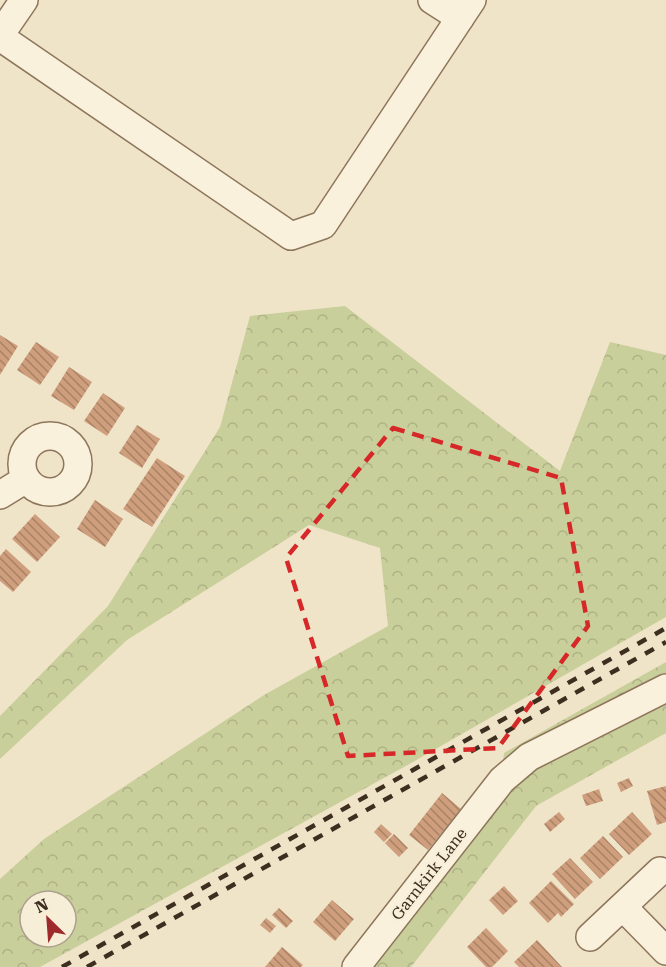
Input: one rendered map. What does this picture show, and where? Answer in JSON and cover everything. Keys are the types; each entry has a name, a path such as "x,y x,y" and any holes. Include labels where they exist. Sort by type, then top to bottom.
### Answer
{"street":[{"path":"24,0 0,36 291,236 323,225 466,9 432,0"},
{"path":"0,495 26,479"},
{"name":"Garnkirk Lane","path":"356,967 502,780 529,757 666,688"},
{"path":"591,938 660,871"},
{"path":"623,907 666,951"}],"highlighted area":[{"path":"393,428 561,478 588,626 498,748 348,756 286,558"}],"green space":[{"path":"345,306 560,471 610,342 666,355 666,617 413,762 78,946 78,889 18,889 18,949 73,949 40,967 0,967 0,879 44,839 264,695 388,626 380,548 309,525 127,640 0,759 0,716 108,606 220,427 250,316"},
{"path":"666,662 666,733 536,806 411,967 363,967 501,777 504,753"}],"building":[{"path":"0,335 18,346 0,375"},
{"path":"36,342 59,357 40,385 17,370"},
{"path":"69,367 92,382 74,410 51,396"},
{"path":"103,393 125,408 107,436 84,421"},
{"path":"137,425 160,439 142,468 119,453"},
{"path":"157,458 185,476 152,527 123,509"},
{"path":"95,500 123,519 105,547 77,529"},
{"path":"35,514 60,537 37,562 12,539"},
{"path":"6,549 31,572 13,592 0,581 0,556"},
{"path":"629,778 633,786 621,792 617,783"},
{"path":"666,786 666,822 657,825 647,791"},
{"path":"599,789 603,801 586,806 582,795"},
{"path":"442,793 461,809 428,850 409,835"},
{"path":"559,812 565,819 550,832 544,824"},
{"path":"632,812 652,834 629,855 609,834"},
{"path":"381,824 392,834 384,842 374,832"},
{"path":"394,834 408,848 399,857 385,843"},
{"path":"603,836 623,857 600,879 580,858"},
{"path":"570,858 593,882 575,899 552,874"},
{"path":"551,881 574,904 561,917 558,913 548,923 529,903"},
{"path":"504,886 518,901 503,915 489,900"},
{"path":"332,900 354,919 335,941 313,922"},
{"path":"279,908 293,921 286,928 272,915"},
{"path":"266,918 276,926 270,933 260,925"},
{"path":"486,928 508,951 492,967 486,967 467,947"},
{"path":"537,940 562,967 519,967 514,962"},
{"path":"282,947 303,965 301,967 265,967"}],"railway":[{"path":"62,967 666,628"},
{"path":"87,967 666,642"}]}
